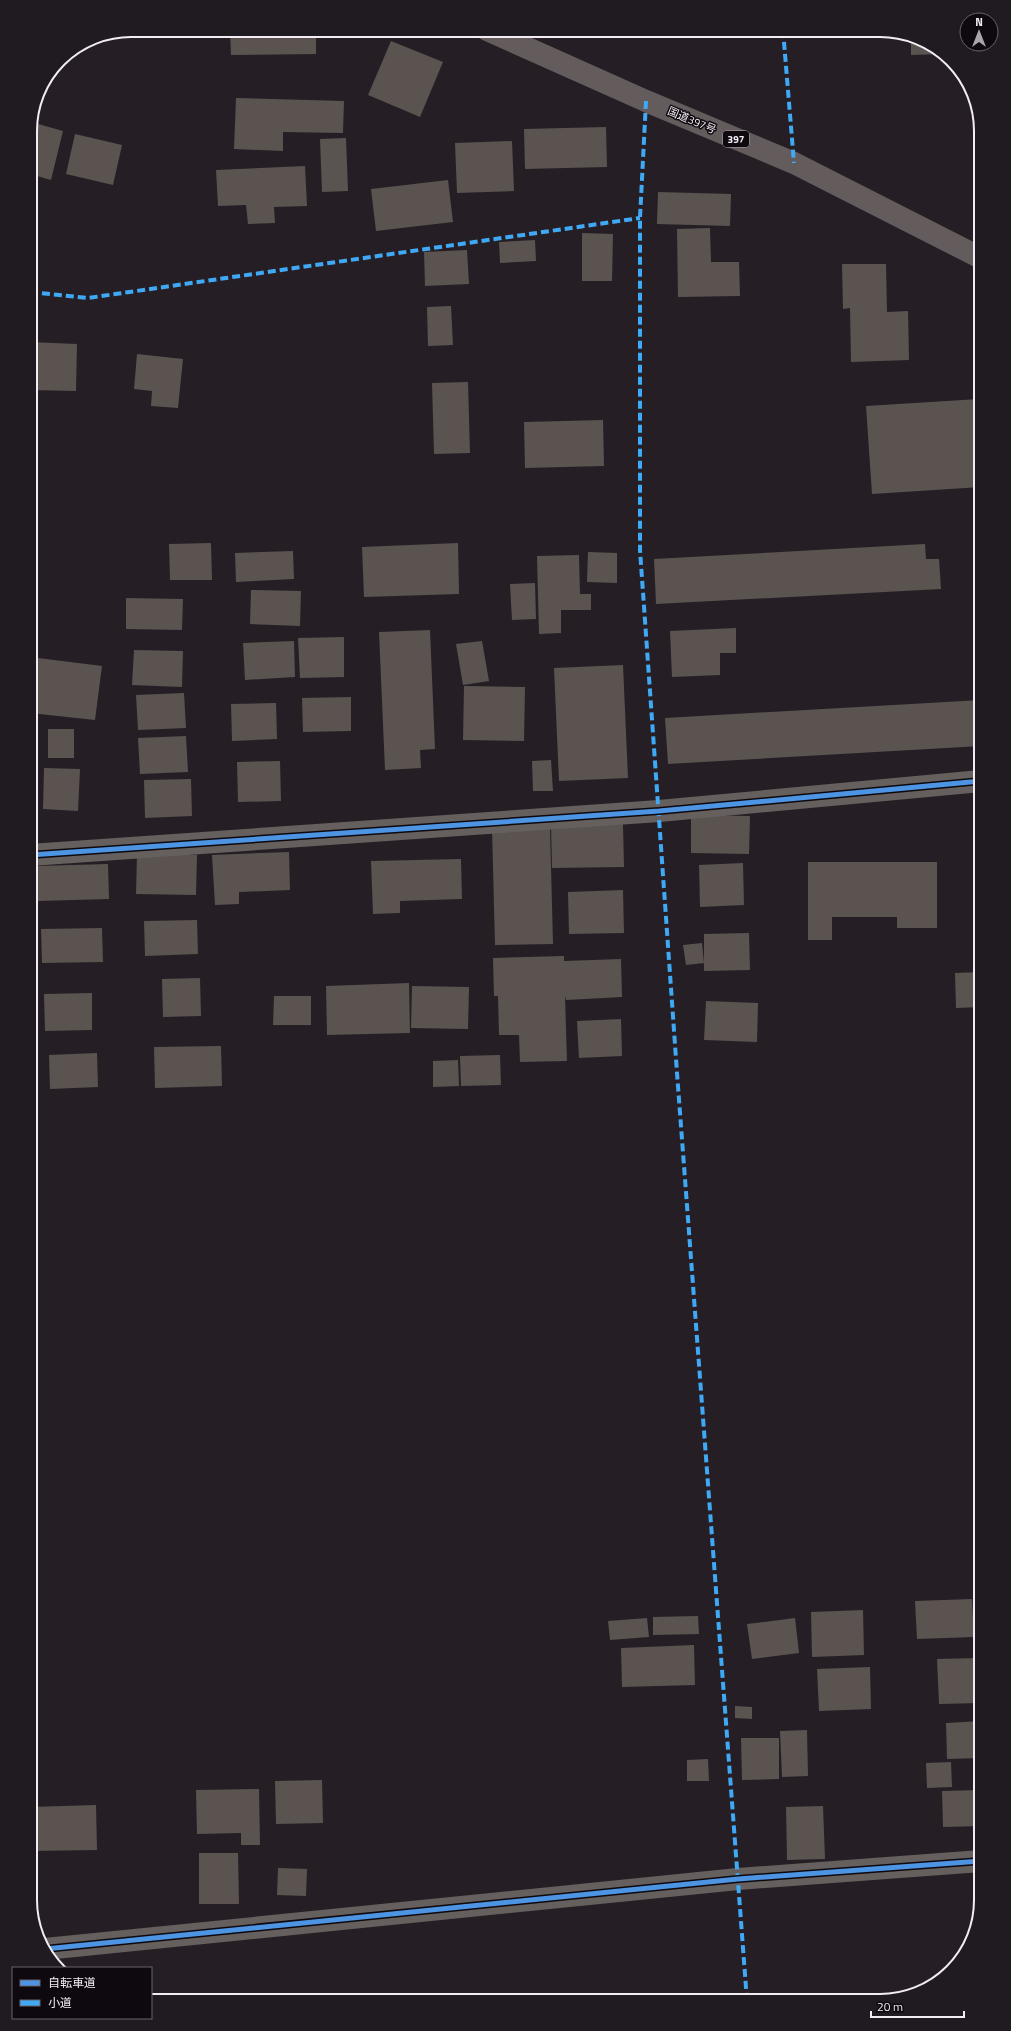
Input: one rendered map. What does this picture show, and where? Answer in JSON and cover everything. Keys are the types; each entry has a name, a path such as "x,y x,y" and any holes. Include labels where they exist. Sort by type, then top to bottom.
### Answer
{"highway":[{"name":"国道397号","path":"503,37 646,101 794,163 974,252"}],"street":[{"path":"37,855 659,811 974,781"},
{"path":"51,1948 738,1879 974,1862"}],"building":[{"path":"230,37 316,37 316,54 231,55"},
{"path":"391,41 443,62 420,117 368,95"},
{"path":"911,42 934,54 911,55"},
{"path":"236,98 344,101 343,133 283,132 283,151 234,149"},
{"path":"37,124 63,131 51,180 37,176"},
{"path":"606,127 607,167 525,169 524,129"},
{"path":"75,134 122,145 113,185 66,174"},
{"path":"346,138 348,191 322,192 320,139"},
{"path":"512,141 514,191 457,193 455,143"},
{"path":"305,166 307,206 274,207 275,223 248,224 246,205 218,206 216,170"},
{"path":"448,180 453,222 376,231 371,189"},
{"path":"658,192 731,194 730,226 657,224"},
{"path":"710,228 711,262 739,262 740,296 678,297 677,229"},
{"path":"582,233 613,234 612,281 582,281"},
{"path":"535,240 536,261 500,263 499,242"},
{"path":"467,250 469,284 425,286 424,252"},
{"path":"842,264 886,264 887,312 908,311 909,360 851,362 850,308 843,309"},
{"path":"451,306 453,345 428,346 427,307"},
{"path":"37,342 77,344 76,391 37,390"},
{"path":"137,354 183,359 178,408 151,406 152,391 134,389"},
{"path":"468,382 470,453 434,454 432,383"},
{"path":"974,399 974,487 872,494 866,406"},
{"path":"603,420 604,466 525,468 524,422"},
{"path":"211,543 212,580 170,580 169,544"},
{"path":"458,543 459,594 364,597 362,547"},
{"path":"925,544 926,559 939,559 941,589 656,604 654,559"},
{"path":"293,551 294,579 236,582 235,553"},
{"path":"588,552 617,553 617,583 587,582"},
{"path":"579,555 580,594 591,594 591,610 561,610 561,633 539,634 537,556"},
{"path":"535,583 536,619 512,620 510,584"},
{"path":"251,590 301,591 300,626 250,624"},
{"path":"126,598 183,599 182,630 126,629"},
{"path":"736,628 736,653 720,653 720,675 672,677 670,631"},
{"path":"430,630 435,749 420,750 421,768 385,770 379,632"},
{"path":"344,637 344,677 300,678 298,638"},
{"path":"294,641 295,677 245,680 243,643"},
{"path":"482,641 489,681 463,685 456,644"},
{"path":"134,650 183,651 182,687 132,685"},
{"path":"37,658 102,666 95,720 37,714"},
{"path":"623,665 628,778 559,781 554,668"},
{"path":"464,686 525,687 524,741 463,740"},
{"path":"184,693 186,728 138,730 136,695"},
{"path":"351,697 351,731 303,732 302,698"},
{"path":"974,700 974,746 668,764 665,718"},
{"path":"276,703 277,739 232,741 231,704"},
{"path":"48,729 74,729 74,758 48,758"},
{"path":"186,736 188,772 140,774 138,738"},
{"path":"551,760 553,791 533,791 532,761"},
{"path":"280,761 281,801 238,802 237,762"},
{"path":"44,768 80,769 78,811 43,809"},
{"path":"191,779 192,816 145,818 144,780"},
{"path":"691,815 750,816 749,854 691,853"},
{"path":"623,824 624,867 552,868 551,826"},
{"path":"550,828 553,944 495,945 492,829"},
{"path":"289,852 290,890 239,892 239,904 215,905 212,855"},
{"path":"137,854 197,855 196,895 136,894"},
{"path":"461,859 462,899 400,901 400,913 373,914 371,861"},
{"path":"808,862 937,862 937,928 897,928 897,917 832,917 832,940 808,940"},
{"path":"743,863 744,905 700,907 699,865"},
{"path":"108,864 109,899 38,901 37,866"},
{"path":"623,890 624,933 569,934 568,892"},
{"path":"197,920 198,954 145,956 144,921"},
{"path":"102,928 103,962 42,963 41,929"},
{"path":"749,933 750,970 704,971 704,934"},
{"path":"702,943 704,963 686,965 683,945"},
{"path":"564,956 564,961 621,959 622,997 566,1000 565,996 567,1061 520,1062 519,1035 499,1035 498,996 494,996 493,958"},
{"path":"974,972 974,1007 956,1008 955,973"},
{"path":"200,978 201,1016 163,1017 162,979"},
{"path":"409,983 410,1033 327,1035 326,986"},
{"path":"412,986 469,987 468,1029 411,1028"},
{"path":"92,993 92,1030 45,1031 44,994"},
{"path":"274,996 311,996 311,1025 273,1025"},
{"path":"706,1001 758,1003 757,1042 704,1040"},
{"path":"621,1019 622,1056 579,1058 577,1021"},
{"path":"221,1046 222,1086 155,1088 154,1047"},
{"path":"97,1053 98,1087 50,1089 49,1055"},
{"path":"500,1055 501,1085 461,1086 460,1056"},
{"path":"458,1060 459,1086 433,1087 433,1061"},
{"path":"972,1599 974,1637 917,1639 915,1601"},
{"path":"863,1610 864,1655 812,1657 811,1612"},
{"path":"698,1616 699,1634 653,1635 653,1617"},
{"path":"647,1618 649,1637 610,1640 608,1621"},
{"path":"795,1618 799,1653 752,1659 747,1624"},
{"path":"694,1645 695,1685 622,1687 621,1648"},
{"path":"974,1658 974,1703 939,1704 937,1659"},
{"path":"870,1667 871,1709 819,1711 817,1669"},
{"path":"735,1706 752,1707 752,1719 735,1718"},
{"path":"974,1721 974,1758 947,1759 946,1723"},
{"path":"807,1730 808,1776 782,1777 780,1731"},
{"path":"741,1738 779,1738 779,1779 742,1780"},
{"path":"708,1759 709,1781 687,1781 687,1760"},
{"path":"951,1762 952,1787 927,1788 926,1763"},
{"path":"322,1780 323,1823 276,1824 275,1781"},
{"path":"259,1789 260,1845 241,1845 241,1833 197,1834 196,1790"},
{"path":"974,1790 974,1826 943,1827 942,1791"},
{"path":"96,1805 97,1850 37,1851 37,1807"},
{"path":"823,1806 825,1859 787,1860 786,1807"},
{"path":"199,1853 238,1853 239,1904 199,1904"},
{"path":"278,1868 307,1869 306,1896 277,1895"}],"marked path":[{"path":"784,37 794,163"},
{"path":"646,101 640,218 640,550 677,1073 746,1994"},
{"path":"37,293 88,298 640,218"}],"cycle path":[{"path":"37,855 659,811 974,782"},
{"path":"51,1948 738,1879 974,1862"}]}
